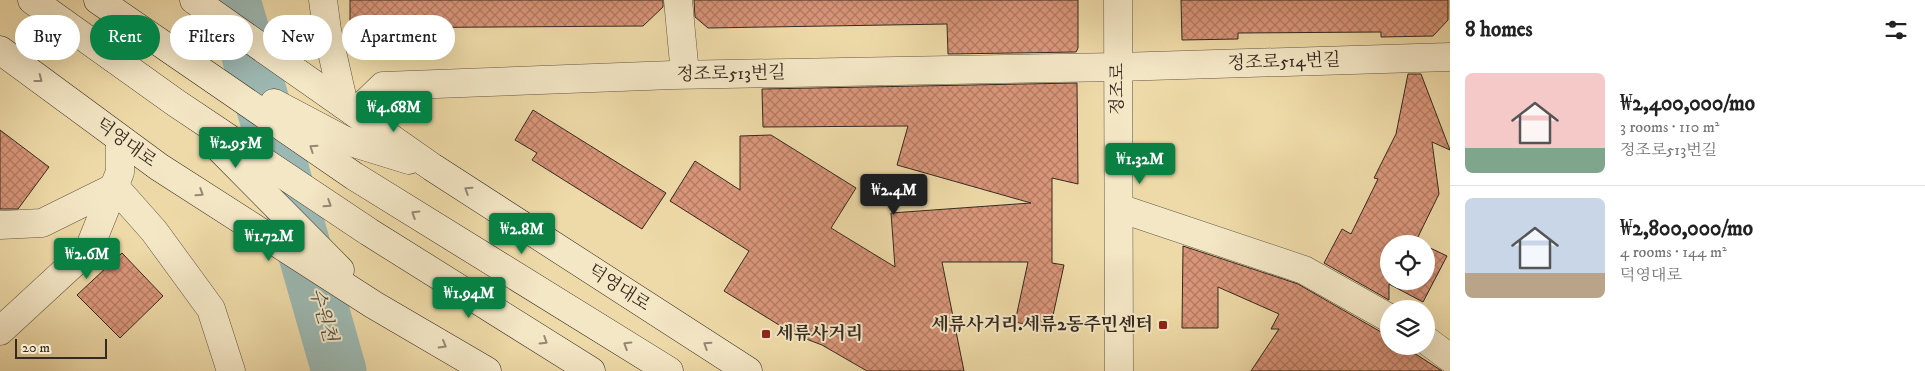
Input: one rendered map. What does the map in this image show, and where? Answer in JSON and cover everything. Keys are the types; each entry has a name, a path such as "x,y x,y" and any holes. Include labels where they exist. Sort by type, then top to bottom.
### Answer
{"main road":[{"path":"32,0 176,103 369,232 591,371"},
{"name":"덕영대로","path":"194,0 432,167 748,371"},
{"path":"323,0 330,44 344,105"},
{"path":"678,0 685,74"},
{"name":"정조로","path":"1118,0 1119,371"},
{"path":"105,5 119,15"},
{"path":"160,43 344,140 432,167"},
{"path":"160,44 354,176 669,371"},
{"name":"덕영대로","path":"0,50 159,167 374,305 482,369"},
{"name":"정조로514번길","path":"1118,67 1450,57"},
{"name":"정조로513번길","path":"344,105 383,86 685,74 1118,67"},
{"path":"176,103 374,305"},
{"path":"0,331 89,249 120,172 120,139"},
{"path":"0,225 42,224 115,187"},
{"path":"115,187 154,231 211,309 231,371"},
{"path":"1119,208 1304,270 1380,313"},
{"path":"1435,347 1450,358"}],"building":[{"path":"350,0 663,0 663,7 643,26 455,27 455,15 350,15"},
{"path":"694,0 1078,0 1078,48 1076,52 948,54 947,24 708,28 695,17"},
{"path":"1181,0 1448,0 1448,20 1433,36 1381,37 1381,32 1238,33 1238,39 1182,40"},
{"path":"1408,74 1421,74 1450,150 1432,142 1439,194 1419,235 1380,235 1380,290 1389,290 1389,300 1324,263 1342,229 1351,234 1378,179 1374,178 1396,134"},
{"path":"1077,83 1078,184 1052,178 1052,263 1064,265 1050,329 1015,322 1028,262 942,262 964,371 867,371 822,345 800,338 724,291 749,251 670,201 695,161 740,190 740,136 771,135 856,188 831,228 895,267 891,213 1031,203 897,165 908,126 763,127 762,89"},
{"path":"533,110 666,193 642,229 532,160 537,153 515,140"},
{"path":"0,130 49,167 18,209 0,209"},
{"path":"1183,246 1298,284 1380,331 1380,355 1417,355 1442,371 1251,371 1279,329 1271,329 1279,314 1218,287 1218,328 1182,328"},
{"path":"1435,250 1447,256 1435,279"},
{"path":"122,253 163,296 120,338 77,295"},
{"path":"1400,290 1429,290 1424,300 1419,300"}],"waterway":[{"name":"수원천","path":"233,0 339,371"}],"place":[{"name":"세류사거리.세류2동주민센터","path":"1163,325"},
{"name":"세류사거리","path":"766,334"}]}
